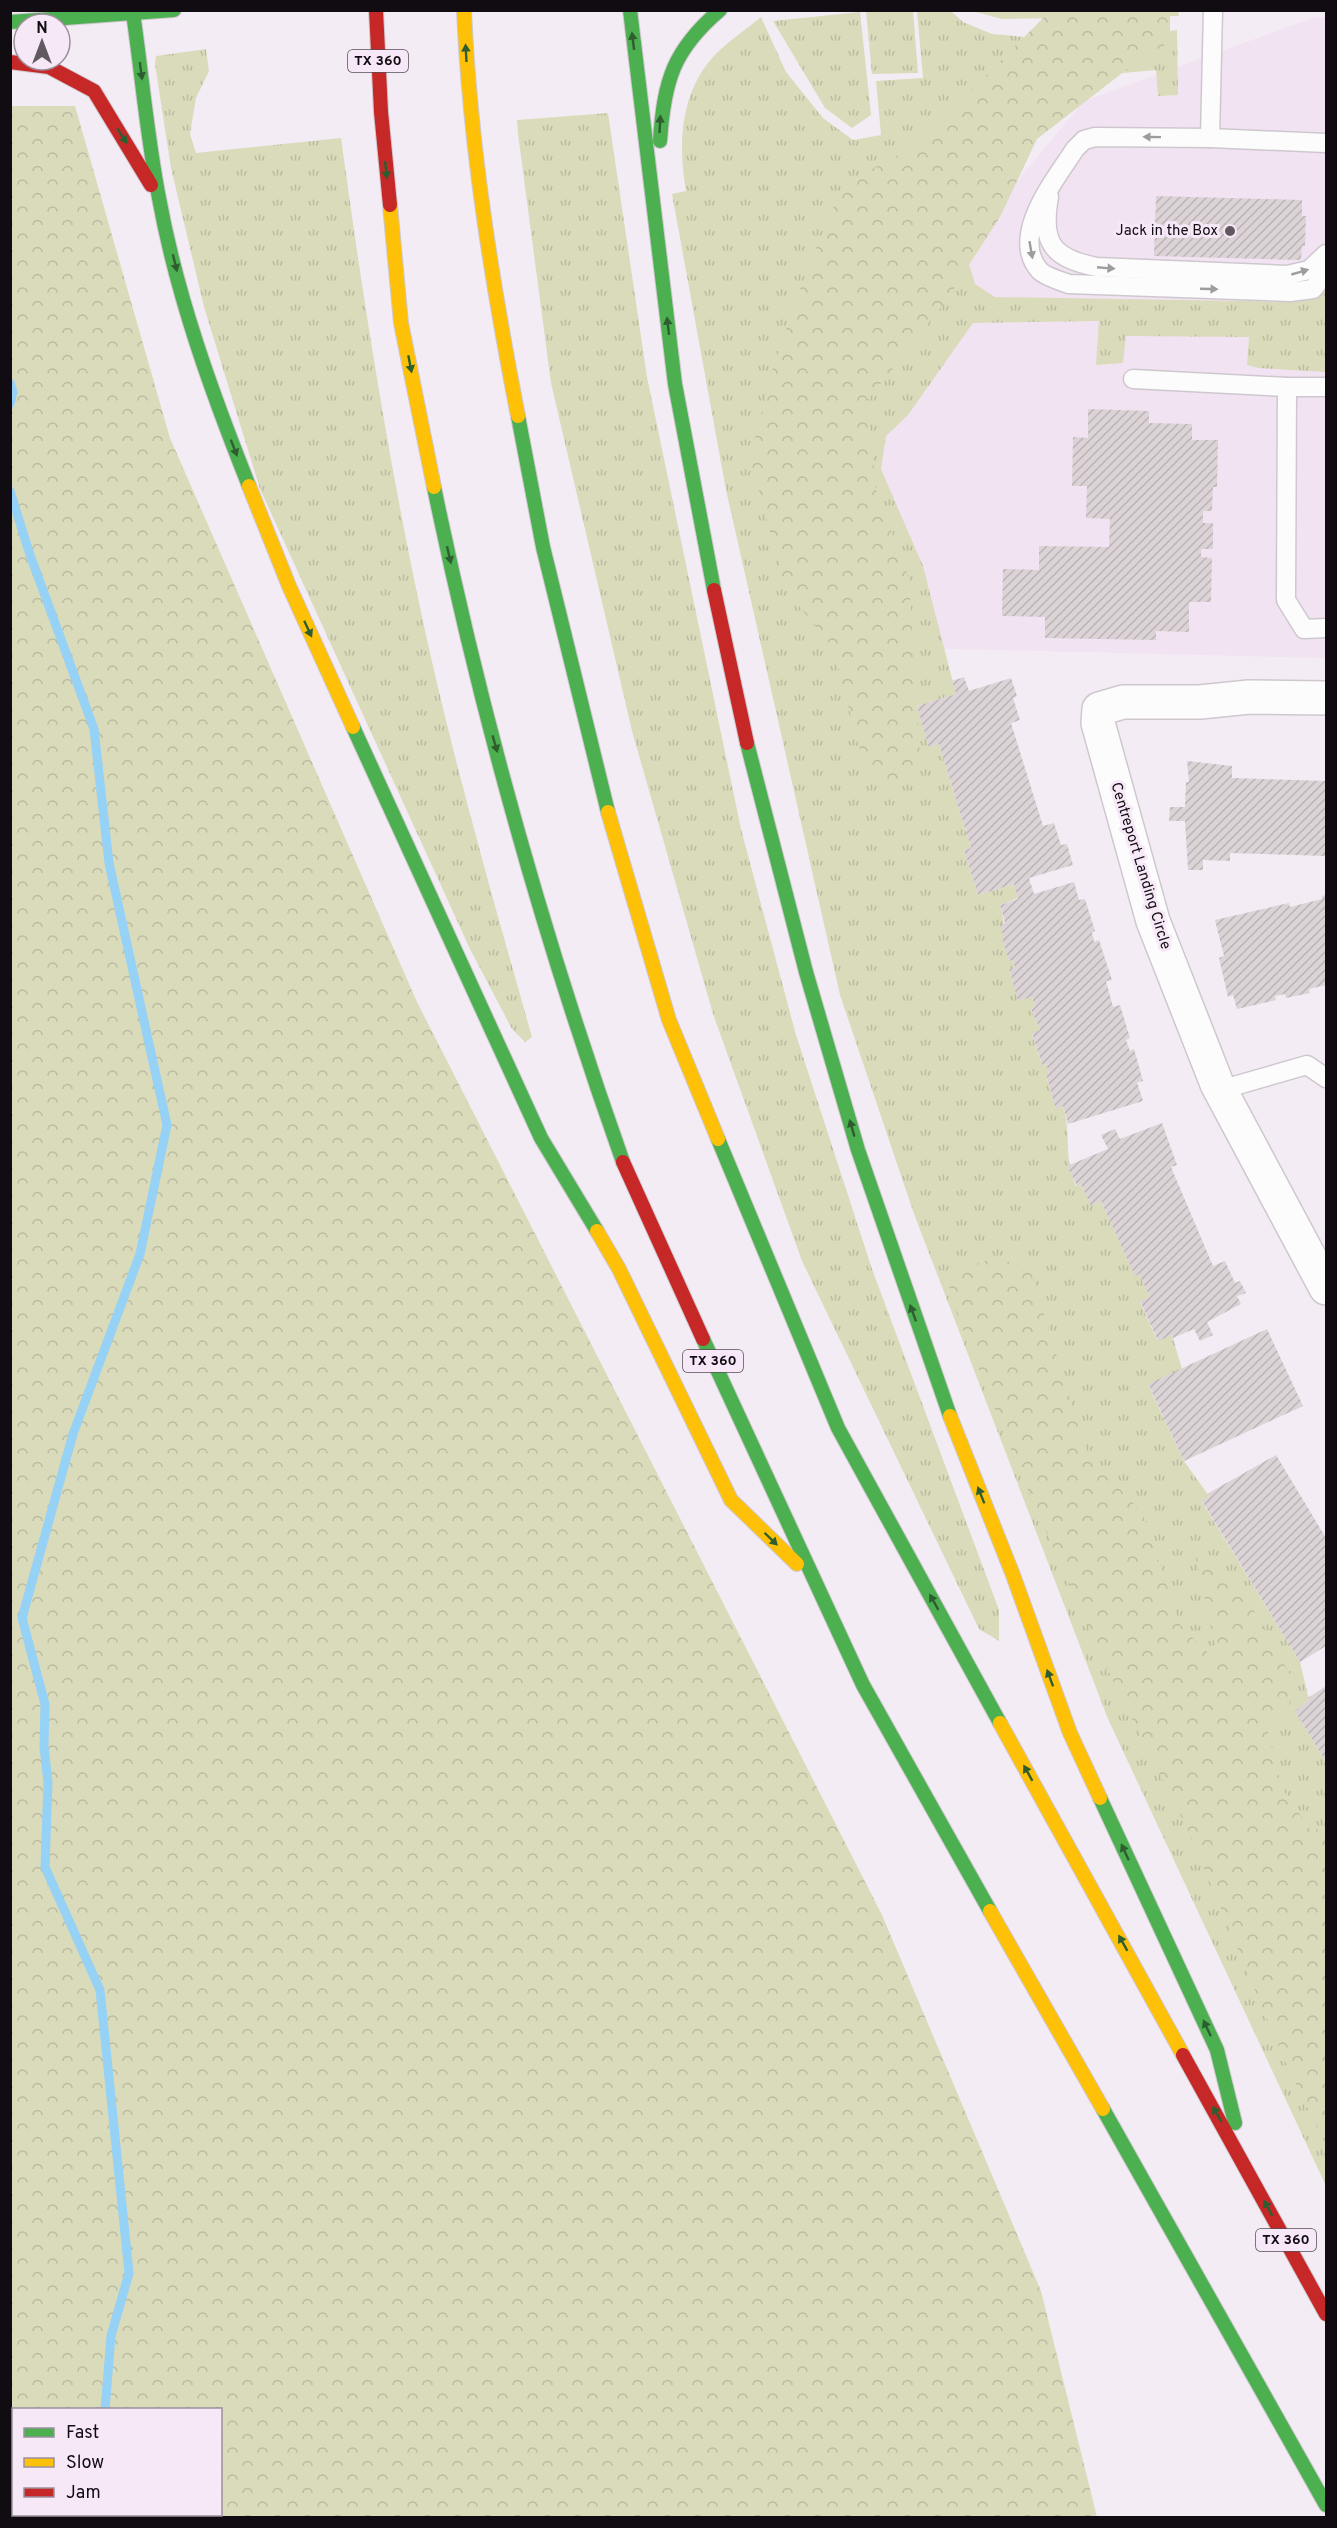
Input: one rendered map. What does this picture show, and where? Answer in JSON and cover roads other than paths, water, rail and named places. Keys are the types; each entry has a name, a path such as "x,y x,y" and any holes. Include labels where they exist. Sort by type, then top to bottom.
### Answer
{"main road":[{"path":"10,21 174,10"},
{"name":"TX 360","path":"376,10 381,112 401,323 444,534 478,681 532,877 592,1074 625,1167 810,1577 863,1685 1326,2505"},
{"name":"TX 360","path":"464,10 468,96 498,311 543,546 599,780 669,1020 838,1428 1326,2314"},
{"path":"630,10 677,395 708,562 745,734 806,972 858,1150 956,1434 1013,1575 1070,1733 1217,2050 1245,2165"},
{"path":"656,224 661,111 667,80 681,47 720,10"},
{"path":"133,12 159,199 184,299 220,412 288,586 541,1138 619,1269 731,1500 810,1577"},
{"path":"10,62 49,68 94,91 159,199"}],"street":[{"name":"Centreport Landing Circle","path":"1326,698 1249,697 1200,702 1123,702 1099,709 1098,723 1153,921 1220,1090 1326,1288"}],"lane":[{"path":"1210,138 1213,10"},
{"path":"1326,143 1095,136 1084,140 1075,149 1052,186 1032,219 1029,243 1033,260 1041,272 1069,284 1290,292 1313,289 1326,272"},
{"path":"1052,186 1045,220 1047,238 1059,251 1076,263 1134,270 1287,275 1309,270 1326,254"},
{"path":"1132,379 1326,387"},
{"path":"1287,387 1286,600 1304,628 1326,628"},
{"path":"1220,1090 1306,1065 1326,1078"}],"waterway":[{"path":"10,383 13,392 10,404"},
{"path":"10,491 30,555 94,729 109,863 167,1125 140,1254 73,1434 22,1618 45,1704 44,1747 48,1782 45,1867 100,1990 129,2273 111,2336 105,2408"}],"place":[{"name":"Jack in the Box","path":"1230,231"}]}
